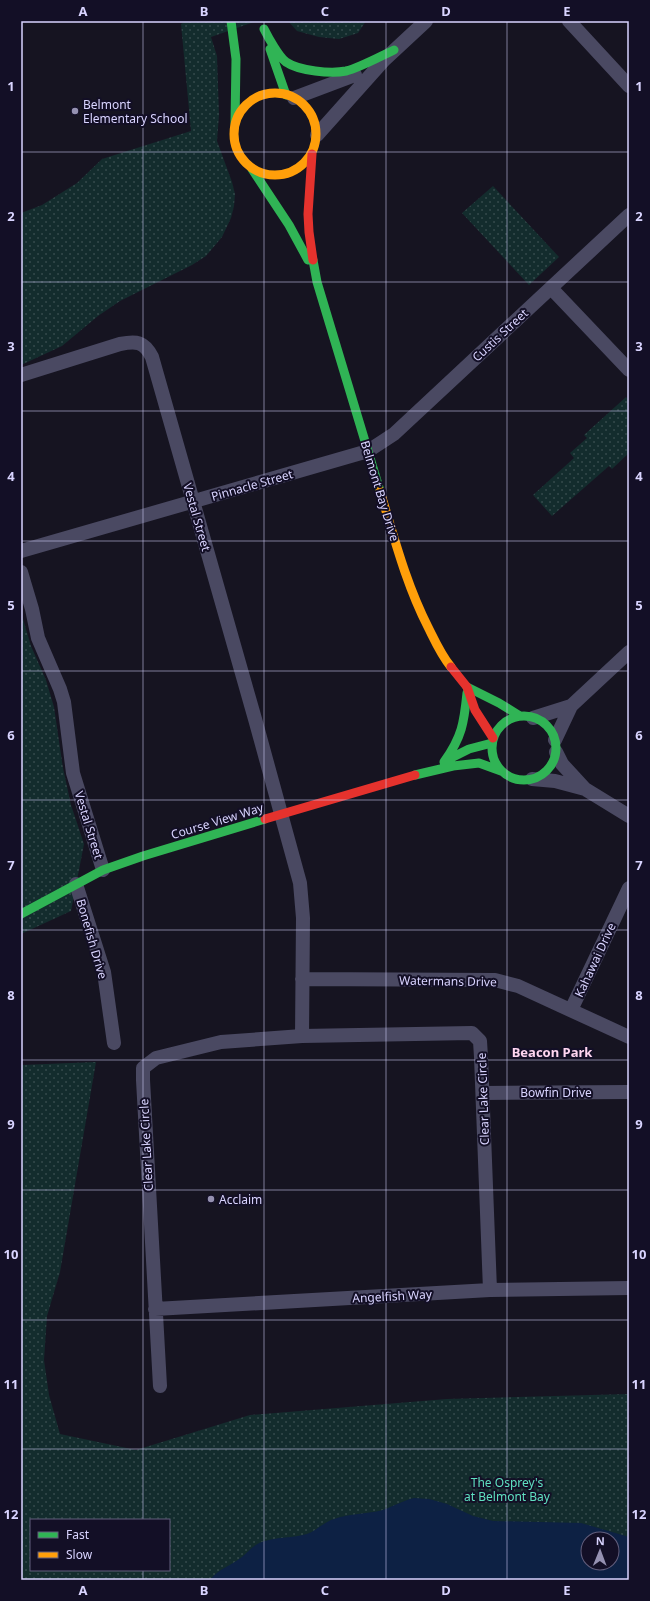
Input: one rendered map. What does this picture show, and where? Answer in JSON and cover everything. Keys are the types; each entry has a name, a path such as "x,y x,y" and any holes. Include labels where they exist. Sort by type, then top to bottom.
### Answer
{"street":[{"name":"Belmont Bay Drive","path":"231,21 235,39 236,63 235,145 239,154 272,196 298,240 317,282 407,581 418,608 442,656 467,688 478,716 492,741 492,754 501,771 518,780 532,779 555,781 585,789"},
{"path":"317,135 389,55 426,21"},
{"path":"569,21 629,86"},
{"path":"262,25 271,42 286,62 307,70 317,72 346,71 389,55"},
{"path":"262,25 290,96 348,78 389,55"},
{"name":"Belmont Bay Drive","path":"235,125 241,110 254,99 270,94 290,96 308,108 316,124 317,135 312,154 308,214 309,232 317,282"},
{"name":"Belmont Bay Drive","path":"252,169 268,175 285,175 301,167 312,154"},
{"name":"Custis Street","path":"368,451 394,434 629,215"},
{"path":"551,288 629,370"},
{"name":"Vestal Street","path":"21,375 120,344 133,342 142,344 148,349 152,357 281,814"},
{"name":"Pinnacle Street","path":"21,552 368,451"},
{"name":"Vestal Street","path":"21,572 43,651 60,689 64,702 73,773 103,870"},
{"path":"532,779 538,777 548,769 554,758 555,746 571,706 629,652"},
{"name":"Belmont Bay Drive","path":"467,688 545,724 550,729 562,764 585,789 629,816"},
{"path":"444,762 456,746 464,728 467,688"},
{"path":"492,741 501,725 513,718 527,717 571,706"},
{"name":"Course View Way","path":"428,771 469,749 492,741"},
{"name":"Course View Way","path":"21,914 103,870 143,856 281,814 428,771 472,763 486,765 501,771"},
{"path":"281,814 296,866 302,900 302,1036"},
{"name":"Bonefish Drive","path":"76,884 104,972 114,1043"},
{"name":"Kahawai Drive","path":"571,1010 629,888"},
{"name":"Watermans Drive","path":"302,979 495,980 518,986 629,1037"},
{"name":"Clear Lake Circle","path":"160,1386 143,1080 143,1068 156,1058 221,1042 302,1036 472,1033 480,1041 490,1290"},
{"name":"Bowfin Drive","path":"482,1093 629,1092"},
{"name":"Angelfish Way","path":"155,1309 490,1290 629,1288"}],"green space":[{"path":"186,21 257,21 211,37 217,56 219,115 217,141 235,194 231,218 222,237 206,256 192,265 120,301 98,316 62,346 21,365 21,213 42,205 77,183 102,159 191,131 181,24"},
{"path":"288,21 366,21 358,33 339,39 319,37 297,31"},
{"path":"493,186 559,257 529,285 462,213"},
{"path":"626,397 629,400 629,453 612,469 609,466 552,516 533,495 574,458 570,453 587,438 584,435"},
{"path":"21,612 31,646 46,680 54,707 63,768 71,805 84,844 71,911 21,934"},
{"name":"The Osprey's at Belmont Bay","path":"96,1062 60,1272 47,1316 44,1360 49,1395 60,1434 136,1450 250,1415 447,1399 629,1394 629,1580 21,1580 21,1065"}],"water":[{"path":"409,1499 429,1499 447,1504 473,1516 493,1521 581,1523 608,1531 580,1531 580,1571 620,1571 620,1534 629,1537 629,1580 210,1580 221,1570 238,1560 261,1542 307,1534 327,1522 340,1517 379,1511"}],"traffic: fast":[{"path":"231,21 236,59 235,123"},
{"path":"264,29 271,42 286,62 307,70 332,72 346,71 363,65 394,50"},
{"path":"270,49 286,95"},
{"path":"252,169 289,225 308,260"},
{"path":"313,260 317,282 380,491"},
{"path":"467,687 499,703 520,716"},
{"path":"444,762 455,745 461,729 465,713 467,693"},
{"path":"524,716 536,718 547,725 554,736 556,748 554,760 547,771 536,778 524,780 512,778 501,771 494,760 492,748 494,736 501,725 512,718 524,716"},
{"path":"445,761 469,749 492,743"},
{"path":"415,775 453,766 479,763 501,771"},
{"path":"21,914 103,870 143,856 265,819"}],"traffic: slow":[{"path":"275,93 291,96 304,105 313,118 316,134 313,150 304,163 291,172 275,175 259,172 246,163 237,150 234,134 237,118 246,105 259,96 275,93"},
{"path":"380,491 413,594 436,643 451,667"}],"traffic: jam":[{"path":"312,154 308,214 313,260"},
{"path":"451,667 467,687 475,710 493,738"},
{"path":"265,819 415,775"}],"place":[{"name":"Belmont Elementary School","path":"75,111"},
{"name":"Acclaim","path":"211,1199"}],"district":[{"name":"Beacon Park","path":"552,1052"}]}
